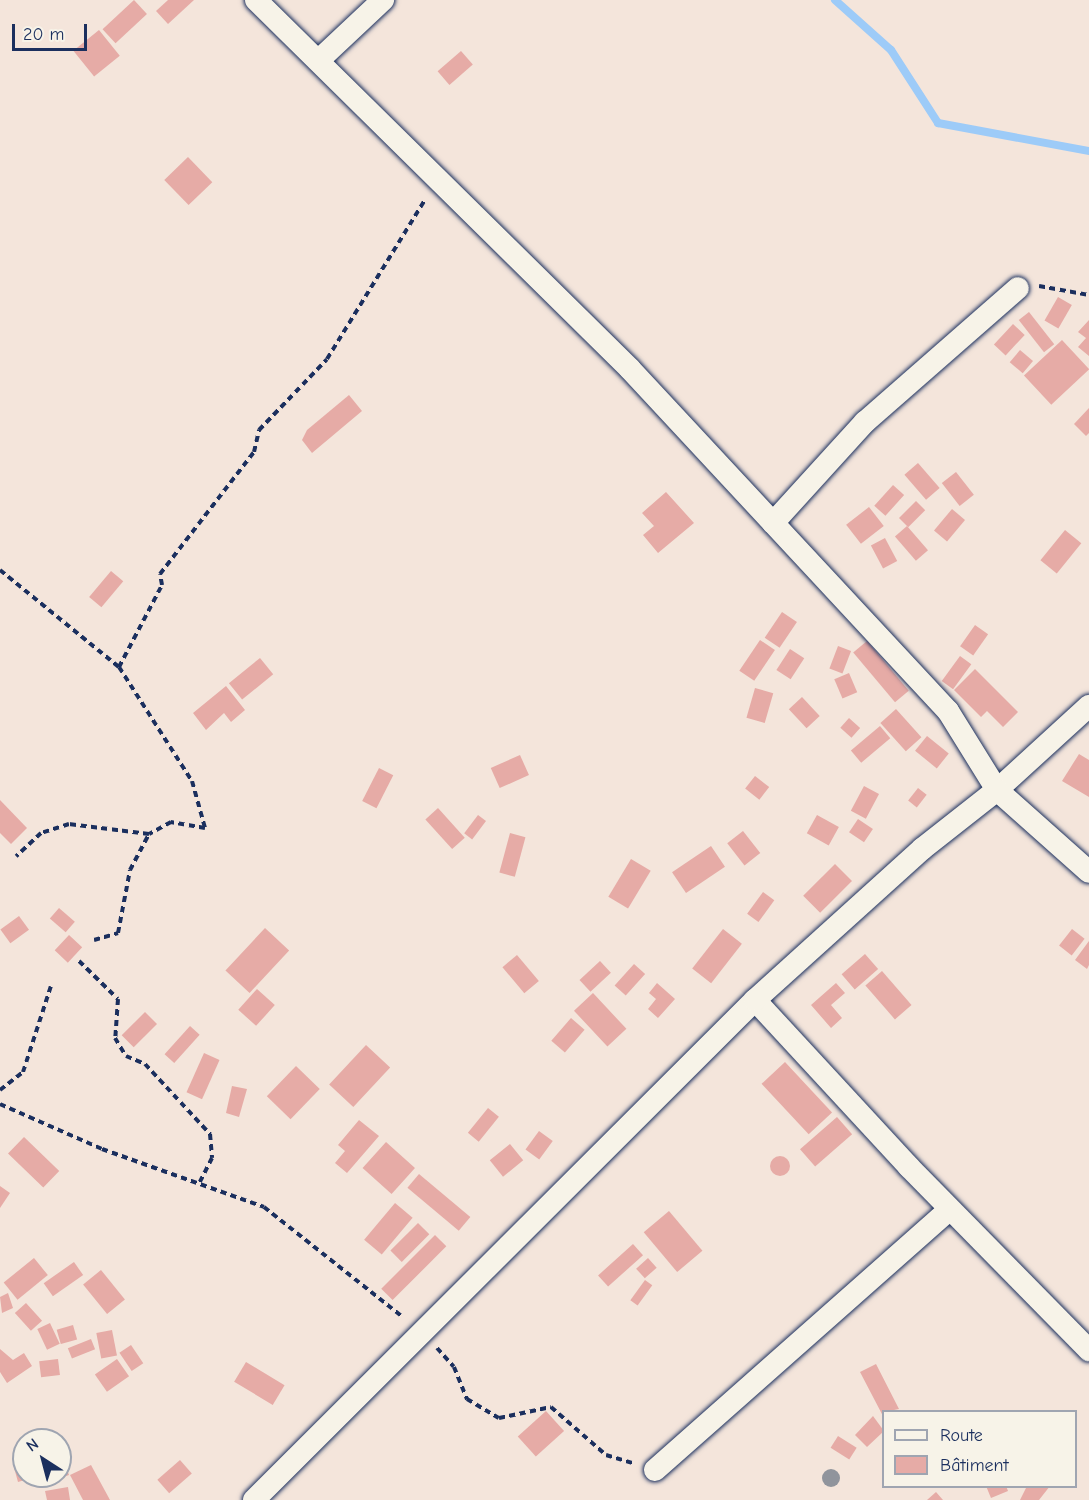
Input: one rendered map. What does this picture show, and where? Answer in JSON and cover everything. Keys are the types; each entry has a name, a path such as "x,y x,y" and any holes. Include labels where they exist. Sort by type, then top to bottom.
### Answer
{"street":[{"path":"256,0 319,60 434,181 630,369 948,711 997,790 1089,872"},
{"path":"319,60 383,0"},
{"path":"773,524 865,422 1018,288"},
{"path":"254,1500 424,1333 755,1000 922,849 997,790 1089,706"},
{"path":"755,1000 949,1210 1089,1350"},
{"path":"655,1470 949,1210"}],"path":[{"path":"118,667 162,585 160,574 254,452 259,430 327,360 434,181"},
{"path":"1018,288 1053,286 1089,295"},
{"path":"0,570 118,667 192,781 205,828 171,822 149,834 130,870 118,933 94,940"},
{"path":"16,856 41,833 69,824 149,834"},
{"path":"79,962 118,999 115,1038 126,1056 145,1064 210,1134 212,1158 199,1184"},
{"path":"0,1090 23,1072 51,986"},
{"path":"0,1104 199,1184 264,1206 424,1333 454,1367 467,1399 499,1418 551,1407 606,1455 655,1470"}],"building":[{"path":"134,0 147,14 116,43 103,29"},
{"path":"168,0 194,0 168,24 156,11"},
{"path":"99,30 120,56 94,76 73,51"},
{"path":"461,51 473,65 449,85 438,71"},
{"path":"188,157 212,182 189,205 164,180"},
{"path":"1058,297 1072,305 1058,328 1044,320"},
{"path":"1029,312 1054,344 1044,352 1019,320"},
{"path":"1089,320 1089,356 1078,347 1086,338 1078,332"},
{"path":"1013,324 1025,335 1006,355 994,344"},
{"path":"1062,340 1089,370 1051,405 1024,375"},
{"path":"1020,350 1033,361 1023,373 1010,362"},
{"path":"349,395 362,411 312,453 302,440 307,430"},
{"path":"1089,408 1089,433 1086,436 1074,424"},
{"path":"918,463 940,488 926,500 904,475"},
{"path":"956,472 974,495 960,506 942,483"},
{"path":"893,485 904,495 885,516 874,506"},
{"path":"666,492 694,523 658,553 643,535 654,526 642,513"},
{"path":"916,501 925,510 908,527 899,518"},
{"path":"869,507 884,526 861,544 846,525"},
{"path":"952,509 965,520 947,541 934,530"},
{"path":"907,526 928,550 916,561 895,536"},
{"path":"1065,530 1081,543 1057,574 1040,560"},
{"path":"885,538 897,561 883,568 871,546"},
{"path":"111,571 123,581 101,607 89,597"},
{"path":"782,612 797,622 780,648 765,638"},
{"path":"975,625 988,634 973,655 960,646"},
{"path":"760,640 775,650 754,681 739,671"},
{"path":"867,641 909,691 895,702 853,653"},
{"path":"838,646 851,651 842,673 829,668"},
{"path":"790,649 804,658 791,679 776,670"},
{"path":"960,656 971,664 953,689 942,681"},
{"path":"260,658 273,674 242,699 229,683"},
{"path":"975,669 1018,712 1003,727 987,711 981,717 954,690"},
{"path":"849,673 857,692 842,699 834,679"},
{"path":"226,686 245,710 231,722 224,713 206,730 193,713"},
{"path":"755,688 773,693 765,723 746,718"},
{"path":"802,697 820,716 807,728 789,709"},
{"path":"896,709 921,737 906,751 880,723"},
{"path":"849,718 860,728 851,738 840,728"},
{"path":"880,726 890,738 861,763 851,750"},
{"path":"927,736 949,754 937,768 915,751"},
{"path":"1079,754 1089,760 1089,797 1062,781"},
{"path":"520,755 529,775 500,788 491,768"},
{"path":"379,768 393,775 376,808 362,801"},
{"path":"755,776 769,787 759,800 745,789"},
{"path":"864,786 879,794 866,819 851,811"},
{"path":"918,788 927,795 917,807 908,801"},
{"path":"0,800 27,828 11,844 0,833"},
{"path":"438,808 465,838 452,849 425,819"},
{"path":"478,815 486,821 472,839 464,833"},
{"path":"817,815 839,827 829,845 807,833"},
{"path":"858,819 873,829 864,842 849,832"},
{"path":"743,831 760,853 744,865 727,843"},
{"path":"510,833 525,837 515,877 499,873"},
{"path":"711,846 725,867 686,893 672,872"},
{"path":"631,859 651,871 628,909 608,897"},
{"path":"835,864 852,881 820,913 803,896"},
{"path":"763,892 774,900 758,922 747,914"},
{"path":"59,908 75,922 66,932 50,919"},
{"path":"19,916 29,930 10,943 0,930"},
{"path":"265,928 289,951 250,993 225,970"},
{"path":"723,929 742,944 711,983 692,968"},
{"path":"1072,929 1085,939 1072,955 1059,946"},
{"path":"69,935 82,947 68,963 55,950"},
{"path":"1089,941 1089,965 1087,969 1075,960"},
{"path":"865,954 878,969 855,989 842,974"},
{"path":"517,955 539,981 524,993 502,967"},
{"path":"600,961 611,973 590,992 580,980"},
{"path":"634,964 645,974 626,996 615,986"},
{"path":"882,971 912,1005 895,1019 865,985"},
{"path":"657,983 675,999 658,1018 648,1009 656,999 649,993"},
{"path":"836,983 845,993 831,1005 842,1018 831,1028 811,1005"},
{"path":"257,989 275,1005 256,1026 238,1010"},
{"path":"593,993 626,1029 607,1047 574,1011"},
{"path":"145,1012 157,1024 134,1047 122,1035"},
{"path":"571,1018 585,1030 565,1052 551,1041"},
{"path":"190,1026 200,1035 174,1063 165,1054"},
{"path":"366,1045 390,1068 353,1107 329,1084"},
{"path":"204,1053 220,1060 202,1099 187,1092"},
{"path":"785,1062 832,1112 809,1134 762,1084"},
{"path":"296,1066 320,1089 291,1119 267,1096"},
{"path":"232,1086 247,1089 239,1117 226,1113"},
{"path":"488,1108 499,1117 479,1142 468,1133"},
{"path":"837,1117 852,1134 815,1167 800,1149"},
{"path":"359,1120 379,1136 347,1173 335,1163 345,1151 338,1145"},
{"path":"539,1131 553,1141 539,1160 525,1150"},
{"path":"24,1137 59,1171 43,1188 8,1154"},
{"path":"386,1142 415,1168 392,1194 363,1168"},
{"path":"510,1144 523,1160 503,1177 490,1160"},
{"path":"780,1156 787,1159 790,1166 787,1173 780,1176 773,1173 770,1166 773,1159"},
{"path":"419,1174 470,1217 459,1231 407,1188"},
{"path":"0,1186 10,1193 0,1208"},
{"path":"395,1203 413,1218 382,1255 364,1240"},
{"path":"669,1211 702,1251 677,1272 644,1232"},
{"path":"418,1223 429,1234 402,1262 390,1251"},
{"path":"435,1235 446,1246 393,1300 381,1289"},
{"path":"633,1244 643,1255 608,1287 598,1275"},
{"path":"34,1258 48,1275 18,1300 4,1283"},
{"path":"648,1258 657,1268 645,1278 636,1269"},
{"path":"74,1262 83,1275 53,1296 44,1283"},
{"path":"101,1270 125,1300 107,1314 83,1284"},
{"path":"645,1280 652,1285 638,1306 630,1300"},
{"path":"8,1293 13,1308 2,1313 0,1297"},
{"path":"26,1303 42,1321 31,1331 15,1313"},
{"path":"50,1323 60,1344 47,1350 37,1329"},
{"path":"73,1325 77,1339 61,1344 57,1330"},
{"path":"112,1330 117,1356 101,1359 96,1333"},
{"path":"91,1339 95,1349 72,1359 68,1348"},
{"path":"131,1345 143,1363 132,1371 119,1353"},
{"path":"0,1349 13,1360 24,1353 32,1366 7,1383 0,1372"},
{"path":"58,1359 60,1375 41,1377 39,1361"},
{"path":"117,1359 129,1376 107,1392 95,1374"},
{"path":"246,1362 285,1385 273,1405 234,1382"},
{"path":"876,1364 899,1409 882,1410 882,1414 860,1372"},
{"path":"546,1411 564,1431 536,1456 518,1436"},
{"path":"873,1416 882,1428 882,1433 867,1447 855,1435"},
{"path":"838,1436 857,1448 849,1460 831,1448"},
{"path":"180,1460 192,1474 169,1493 157,1480"},
{"path":"91,1465 110,1500 83,1500 72,1479 72,1474"},
{"path":"68,1488 70,1500 47,1500 45,1491"},
{"path":"987,1488 1007,1488 1008,1491 991,1498"},
{"path":"1026,1488 1048,1488 1039,1500 1020,1500"},
{"path":"936,1492 943,1500 927,1500"}],"waterway":[{"path":"835,0 891,50 938,123 1089,151"}]}
